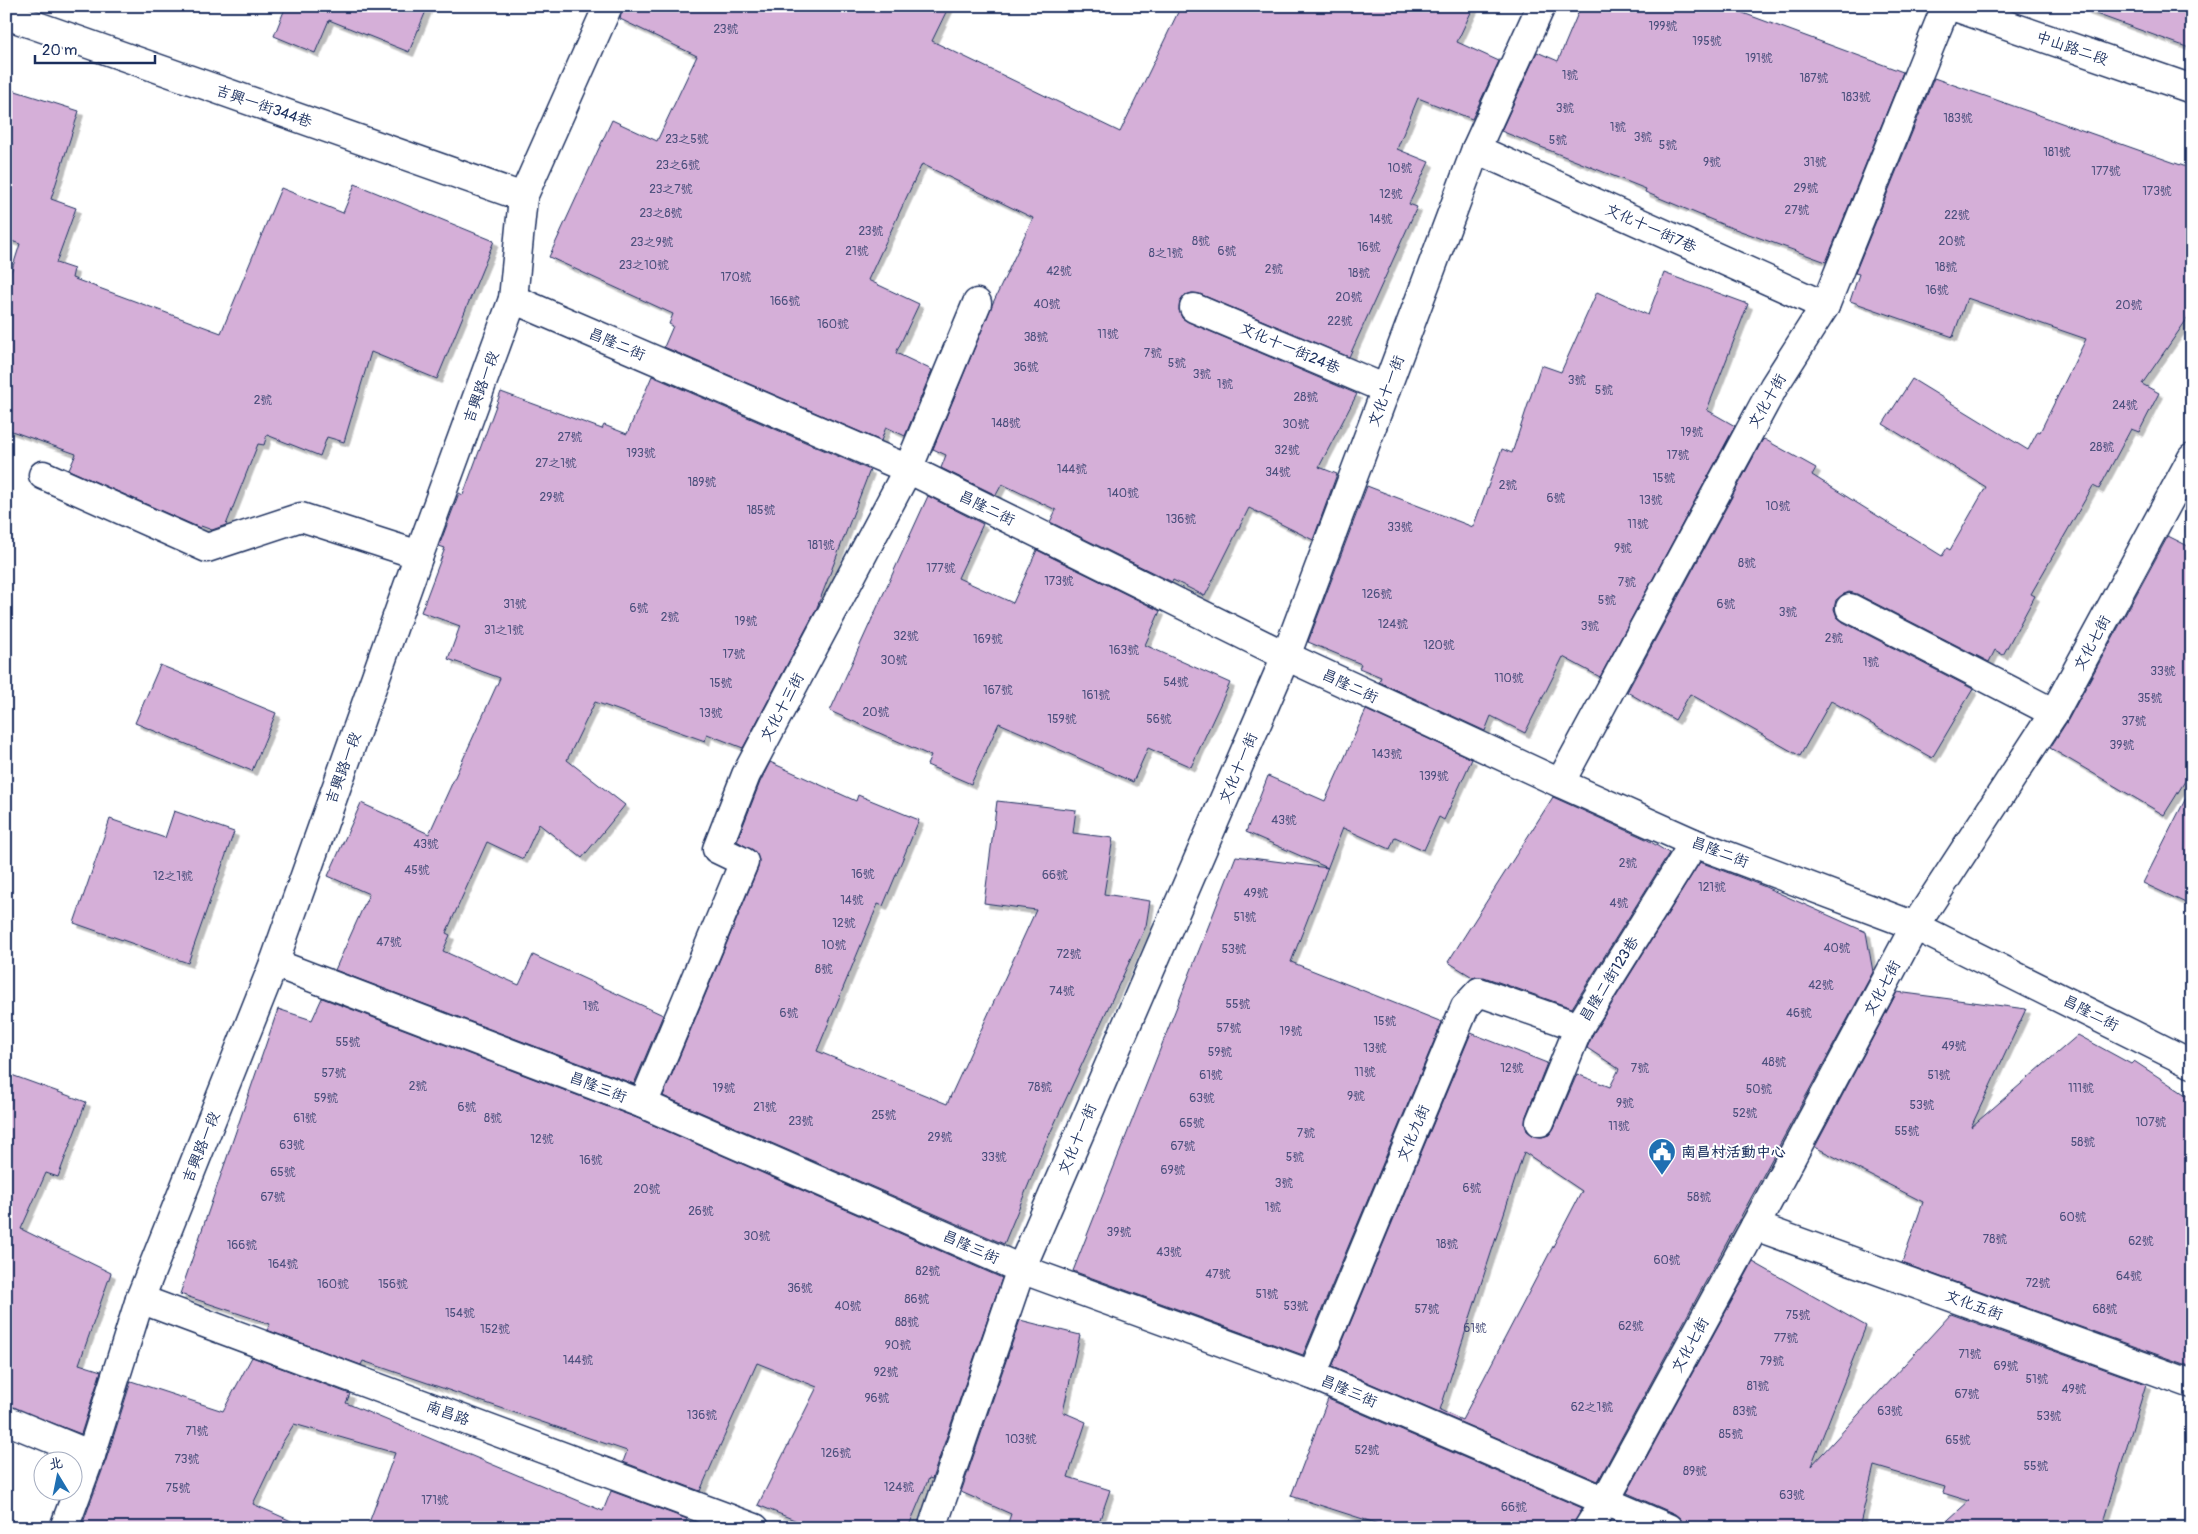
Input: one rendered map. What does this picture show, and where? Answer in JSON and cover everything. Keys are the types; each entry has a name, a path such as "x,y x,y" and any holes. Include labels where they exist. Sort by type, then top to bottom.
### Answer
{"street":[{"name":"吉興路一段","path":"64,1528 91,1455 140,1298 274,963 513,299 523,197 608,6"},
{"name":"文化十一街","path":"932,1528 1022,1269 1286,656 1476,149 1541,6"},
{"name":"文化十街","path":"1560,783 1774,386 1825,306 1946,6"},
{"name":"中山路二段","path":"1952,6 2192,89"},
{"name":"吉興一街344巷","path":"6,15 523,197"},
{"name":"文化十一街7巷","path":"1476,149 1825,306"},
{"name":"昌隆二街","path":"513,299 908,468 1286,656 1694,843 1915,926 2192,1064"},
{"name":"文化十三街","path":"643,1104 744,862 717,850 746,775 908,468 977,303"},
{"name":"文化十一街24巷","path":"1194,308 1386,389"},
{"name":"文化七街","path":"1588,1528 1605,1501 1755,1226 1915,926 2054,713 2192,458"},
{"path":"43,475 207,548 301,517 419,556"},
{"path":"1850,608 2054,713"},
{"name":"昌隆二街123巷","path":"1540,1122 1579,1027 1694,843"},
{"name":"昌隆三街","path":"274,963 643,1104 1022,1269 1312,1375 1668,1528"},
{"name":"文化九街","path":"1312,1375 1465,1007 1479,992 1579,1027"},
{"name":"文化五街","path":"1755,1226 2192,1384"},
{"name":"南昌路","path":"140,1298 755,1528"},
{"path":"6,1420 91,1455"}],"building":[{"path":"286,6 428,6 409,52 329,20 315,53 274,36"},
{"path":"623,6 949,6 932,41 1120,132 1181,6 1474,6 1457,42 1499,61 1472,119 1418,98 1397,149 1429,162 1409,204 1417,207 1349,357 1200,294 1192,293 1185,295 1180,302 1179,310 1182,318 1188,322 1357,394 1319,467 1337,474 1313,540 1249,508 1205,596 1173,580 1172,582 1050,522 1056,510 1002,484 996,495 941,468 946,455 933,449 992,305 1033,218 922,164 868,280 919,304 896,353 932,370 905,436 886,427 881,441 664,347 673,326 669,324 673,314 549,257 612,120 657,141 697,56 620,19"},
{"path":"1581,6 1724,6 1903,72 1826,262 1724,225 1645,192 1646,189 1501,131 1537,52 1558,61"},
{"path":"2086,6 2192,6 2192,49 2085,10"},
{"path":"1934,78 2192,169 2192,312 2142,384 2159,393 2139,432 2131,429 2099,489 2093,486 2031,594 2035,596 2003,655 1995,650 1989,662 1857,594 1849,592 1836,600 1834,609 1837,617 1843,622 1973,689 1932,758 1831,701 1800,756 1690,694 1675,720 1627,692 1764,439 1816,468 1812,475 1942,556 1947,548 1950,550 1986,487 1883,424 1912,379 2028,450 2038,431 2040,432 2086,339 1967,298 1953,337 1850,301 1859,274 1855,273"},
{"path":"6,88 79,111 51,199 76,208 56,263 74,269 72,278 221,333 281,188 343,213 355,184 494,241 437,379 371,352 344,442 327,437 320,456 267,435 264,445 258,444 226,525 212,530 201,526 200,528 69,470 76,454 6,429 6,288 20,244 6,239"},
{"path":"1664,273 1748,304 1707,410 1735,426 1600,677 1563,657 1525,733 1491,716 1485,731 1379,682 1381,677 1359,668 1361,664 1308,642 1367,486 1473,527 1502,449 1512,453 1541,365 1561,372 1597,292 1648,315"},
{"path":"652,376 870,470 816,610 743,748 707,734 705,741 595,702 567,760 625,805 582,858 539,824 523,859 487,842 446,933 450,935 443,951 519,985 533,955 663,1015 634,1084 335,970 369,894 328,876 361,803 429,834 500,678 448,659 460,626 421,612 445,548 439,546 459,493 463,495 501,392 602,429 604,425 627,434"},
{"path":"928,496 983,524 958,578 1013,603 1037,550 1160,611 1145,645 1230,683 1191,767 1148,748 1133,782 999,723 971,784 927,765 931,756 830,711"},
{"path":"2168,536 2192,548 2192,770 2164,815 2050,748 2068,720"},
{"path":"160,665 276,713 252,771 135,723"},
{"path":"1366,710 1472,759 1444,820 1439,817 1424,850 1395,837 1390,849 1343,828 1328,868 1246,832 1268,776 1325,801"},
{"path":"770,762 856,801 858,795 919,820 883,906 878,904 817,1051 947,1104 1036,910 984,903 997,801 1076,810 1073,833 1113,838 1104,894 1150,901 1146,926 1046,1142 1004,1244 663,1096 758,868 759,860 756,853 737,841 760,782"},
{"path":"2192,786 2192,906 2143,883"},
{"path":"1553,797 1646,839 1669,853 1572,1008 1484,977 1474,978 1448,962"},
{"path":"174,811 234,832 188,963 74,923 110,819 165,838"},
{"path":"1236,856 1328,868 1291,962 1442,1022 1303,1355 1073,1271"},
{"name":"南昌村活動中心","path":"1700,862 1763,886 1866,932 1873,972 1598,1481 1332,1367 1471,1033 1547,1063 1526,1116 1525,1124 1527,1131 1534,1136 1542,1137 1549,1135 1554,1128 1577,1074 1610,1087 1619,1069 1587,1048 1593,1034","holes":["1524,1152 1582,1191 1462,1420 1440,1410"]},
{"path":"1897,992 2026,1009 1971,1127 2078,1035 2131,1064 2134,1061 2192,1099 2192,1367 1902,1263 1923,1202 1815,1147"},
{"path":"322,998 637,1118 1002,1278 932,1479 929,1478 908,1528 814,1528 758,1505 817,1387 757,1363 700,1491 623,1462 627,1451 363,1361 361,1365 267,1330 270,1324 180,1294 278,1009 312,1020"},
{"path":"6,1073 86,1102 58,1177 46,1173 21,1229 111,1273 79,1364 101,1371 81,1434 6,1405"},
{"path":"1753,1262 1866,1326 1811,1466 1951,1314 2146,1384 2104,1522 2091,1528 1939,1528 1969,1501 1943,1493 1945,1487 1874,1466 1859,1528 1683,1528 1681,1519 1675,1514 1627,1493"},
{"path":"1020,1320 1080,1335 1063,1412 1086,1422 1068,1477 1110,1490 1097,1528 1006,1528 1011,1514 961,1492"},
{"path":"252,1357 350,1394 346,1403 603,1511 611,1491 687,1519 683,1528 367,1528 395,1453 294,1424 281,1445 253,1504 307,1528 81,1528 106,1460 131,1381 223,1411"},
{"path":"1328,1399 1582,1508 1572,1528 1391,1528 1291,1496"}],"place":[{"name":"南昌村活動中心","path":"1662,1176"}]}
